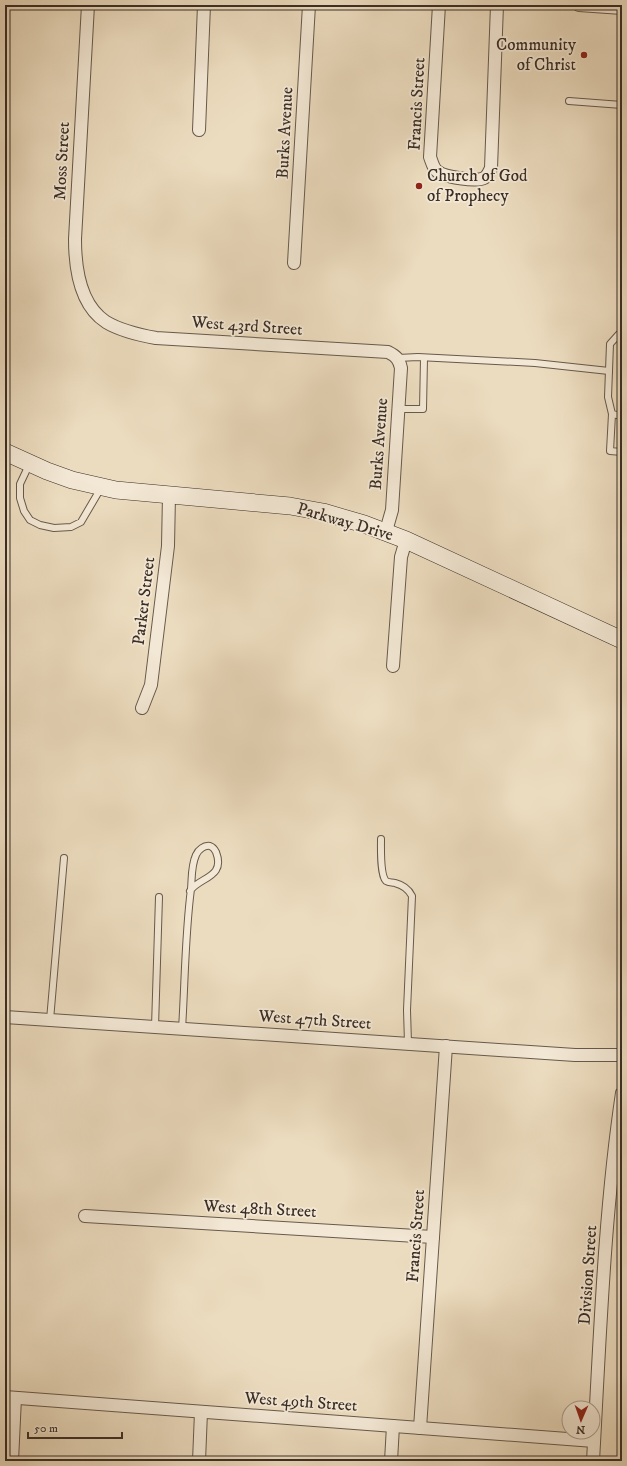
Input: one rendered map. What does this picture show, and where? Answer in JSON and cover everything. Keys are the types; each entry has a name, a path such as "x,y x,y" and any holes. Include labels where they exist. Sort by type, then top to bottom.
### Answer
{"street":[{"name":"Moss Street","path":"88,5 75,252 76,265 82,287 93,310 98,314"},
{"path":"199,130 204,5"},
{"name":"Burks Avenue","path":"294,262 309,5"},
{"name":"Francis Street","path":"440,5 430,157 433,167 438,172 446,176 482,179 488,175 491,168 497,5"},
{"path":"579,5 622,8"},
{"name":"West 43rd Street","path":"98,314 106,322 118,328 136,334 156,338 388,352 398,358"},
{"name":"Burks Avenue","path":"386,531 392,510 401,368 398,358"},
{"name":"Parkway Drive","path":"5,452 30,464 72,480 102,487 168,495 290,506 323,512 386,531 622,640"},
{"name":"Parker Street","path":"142,708 151,685 168,546 168,495"},
{"path":"393,666 401,557 406,540"},
{"name":"West 47th Street","path":"5,1017 575,1055 622,1055"},
{"name":"Francis Street","path":"420,1428 446,1046"},
{"name":"Division Street","path":"593,1461 608,1226 618,1119 622,1093"},
{"name":"West 48th Street","path":"84,1216 433,1237"},
{"path":"10,1398 12,1461"},
{"name":"West 49th Street","path":"10,1398 594,1441"},
{"path":"199,1461 201,1412"},
{"path":"391,1461 393,1426"}],"lane":[{"path":"569,101 622,105"},
{"path":"622,334 619,334 610,344 608,397 612,414 610,451 622,452"},
{"path":"398,358 535,363 609,370"},
{"path":"398,409 423,409 424,358"},
{"path":"612,414 622,416"},
{"path":"30,464 20,484 20,498 24,511 30,520 40,525 54,528 71,527 81,522 102,487"},
{"path":"381,839 384,879 388,882 402,885 410,892 412,896 407,1002 408,1044"},
{"path":"182,1029 190,891 193,864 198,851 203,847 210,846 215,849 217,855 217,868 214,874 197,884 190,891"},
{"path":"50,1020 64,858"},
{"path":"155,1027 159,897"}],"place":[{"name":"Community of Christ","path":"584,55"},
{"name":"Church of God of Prophecy","path":"419,186"}]}
